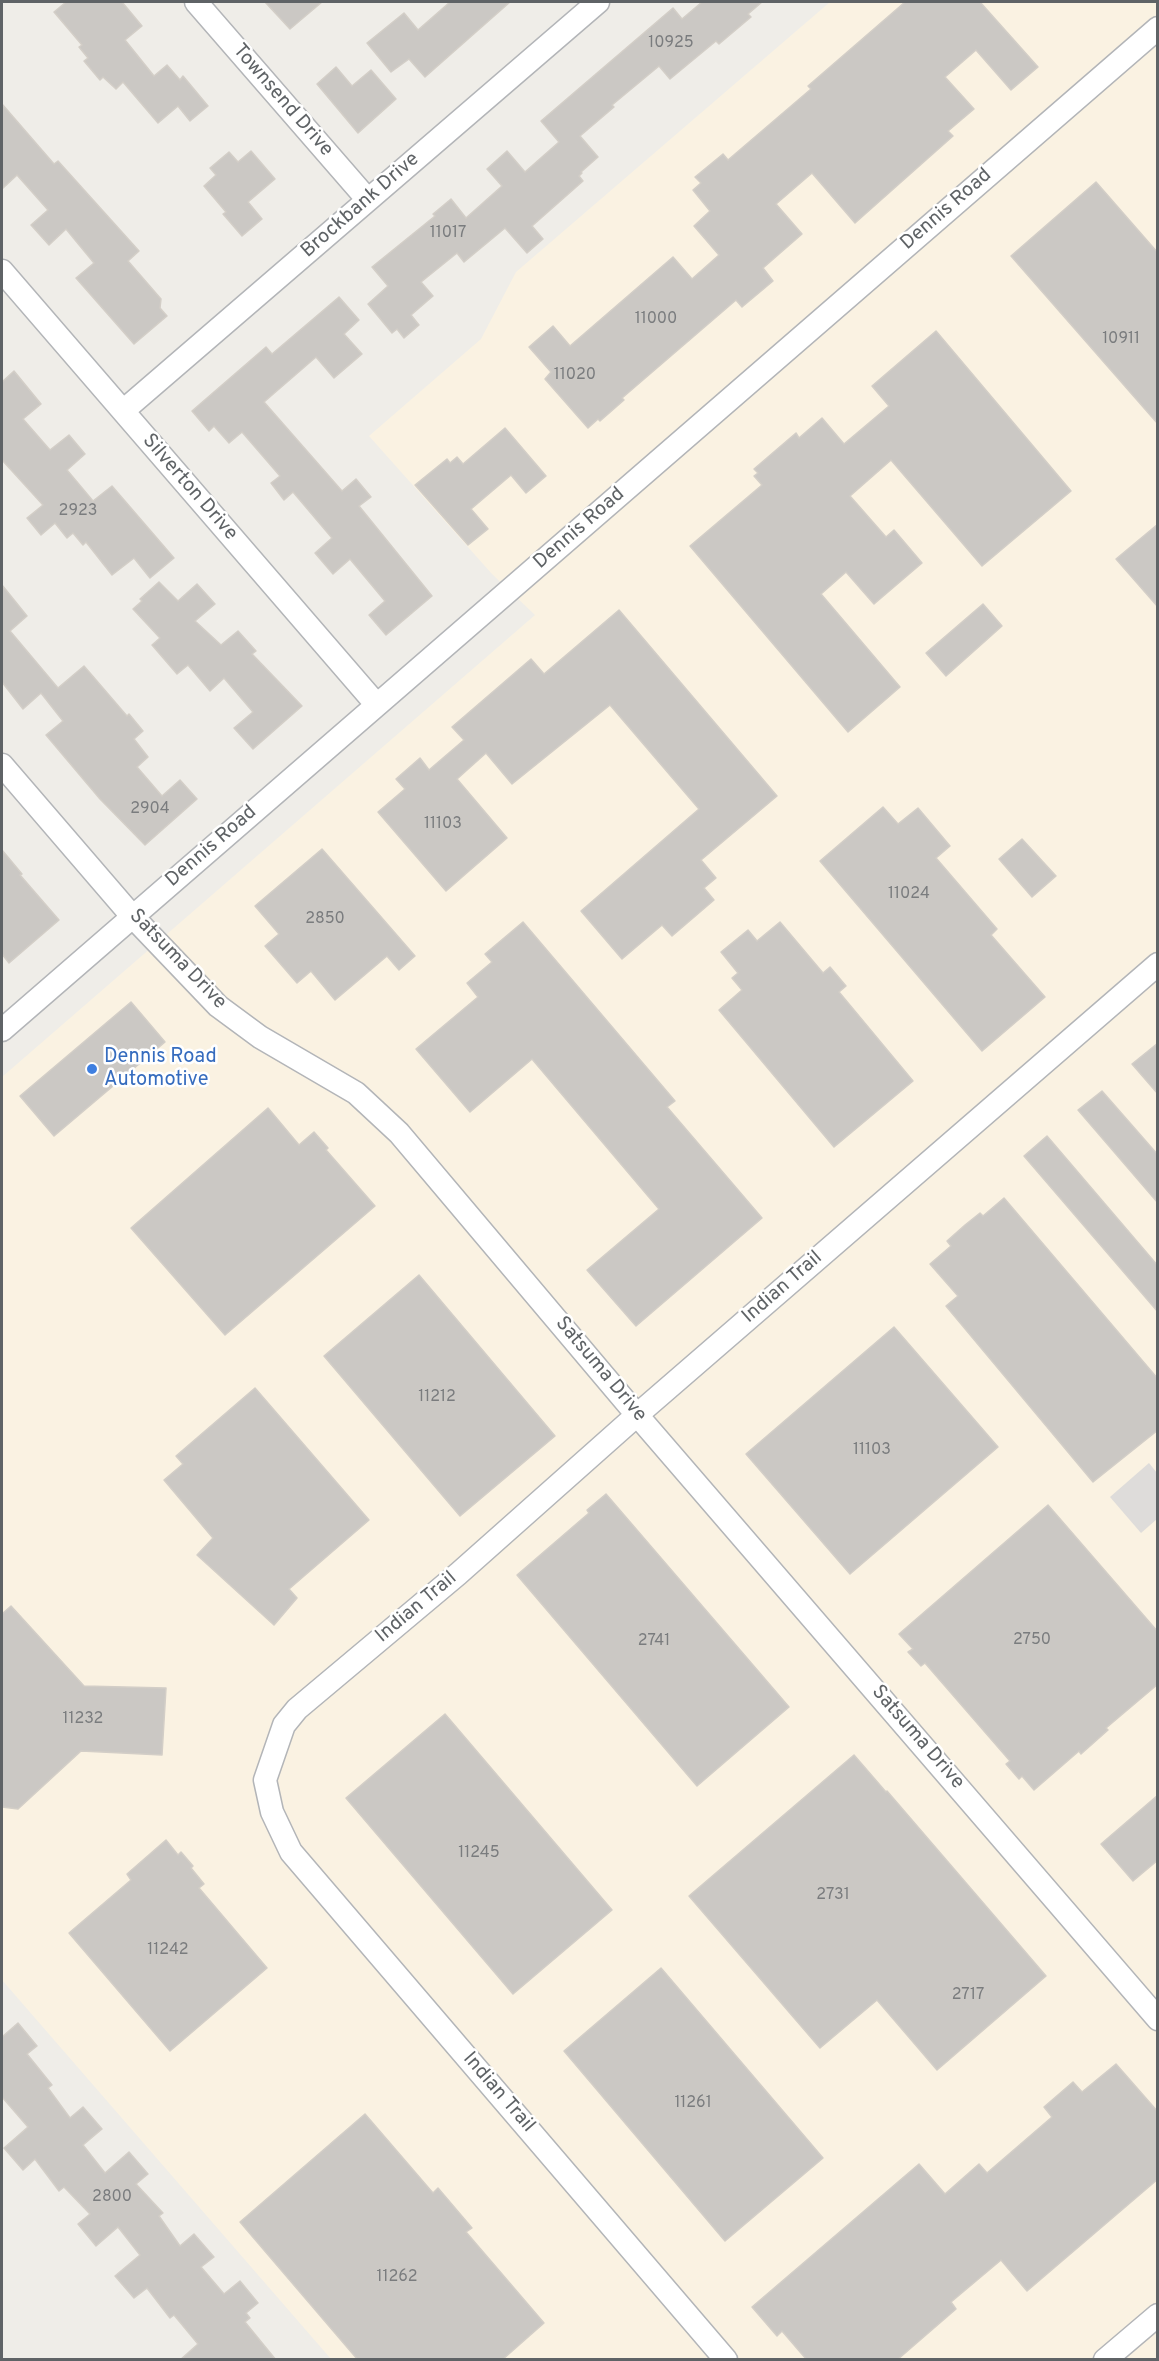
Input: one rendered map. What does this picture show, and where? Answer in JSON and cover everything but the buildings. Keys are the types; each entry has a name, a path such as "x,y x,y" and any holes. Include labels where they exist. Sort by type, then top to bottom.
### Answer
{"street":[{"name":"Townsend Drive","path":"196,2 368,200"},
{"name":"Brockbank Drive","path":"123,411 598,2"},
{"name":"Dennis Road","path":"2,1029 1158,28"},
{"name":"Silverton Drive","path":"2,271 376,704"},
{"name":"Satsuma Drive","path":"2,765 132,916 218,1006 260,1036 356,1093 399,1133 638,1415 1158,2019"},
{"name":"Indian Trail","path":"726,2360 291,1852 272,1812 266,1780 284,1725 297,1709 458,1574 1158,964"},
{"path":"1105,2360 1158,2315"}],"shaded area":[{"path":"830,2 1157,2 1157,2359 331,2359 2,1980 2,1077 535,615 492,574 369,436 481,339 516,272"},
{"path":"1149,1463 1157,1473 1157,1519 1141,1533 1110,1497"}],"place":[{"name":"Dennis Road Automotive","path":"92,1069"}]}
